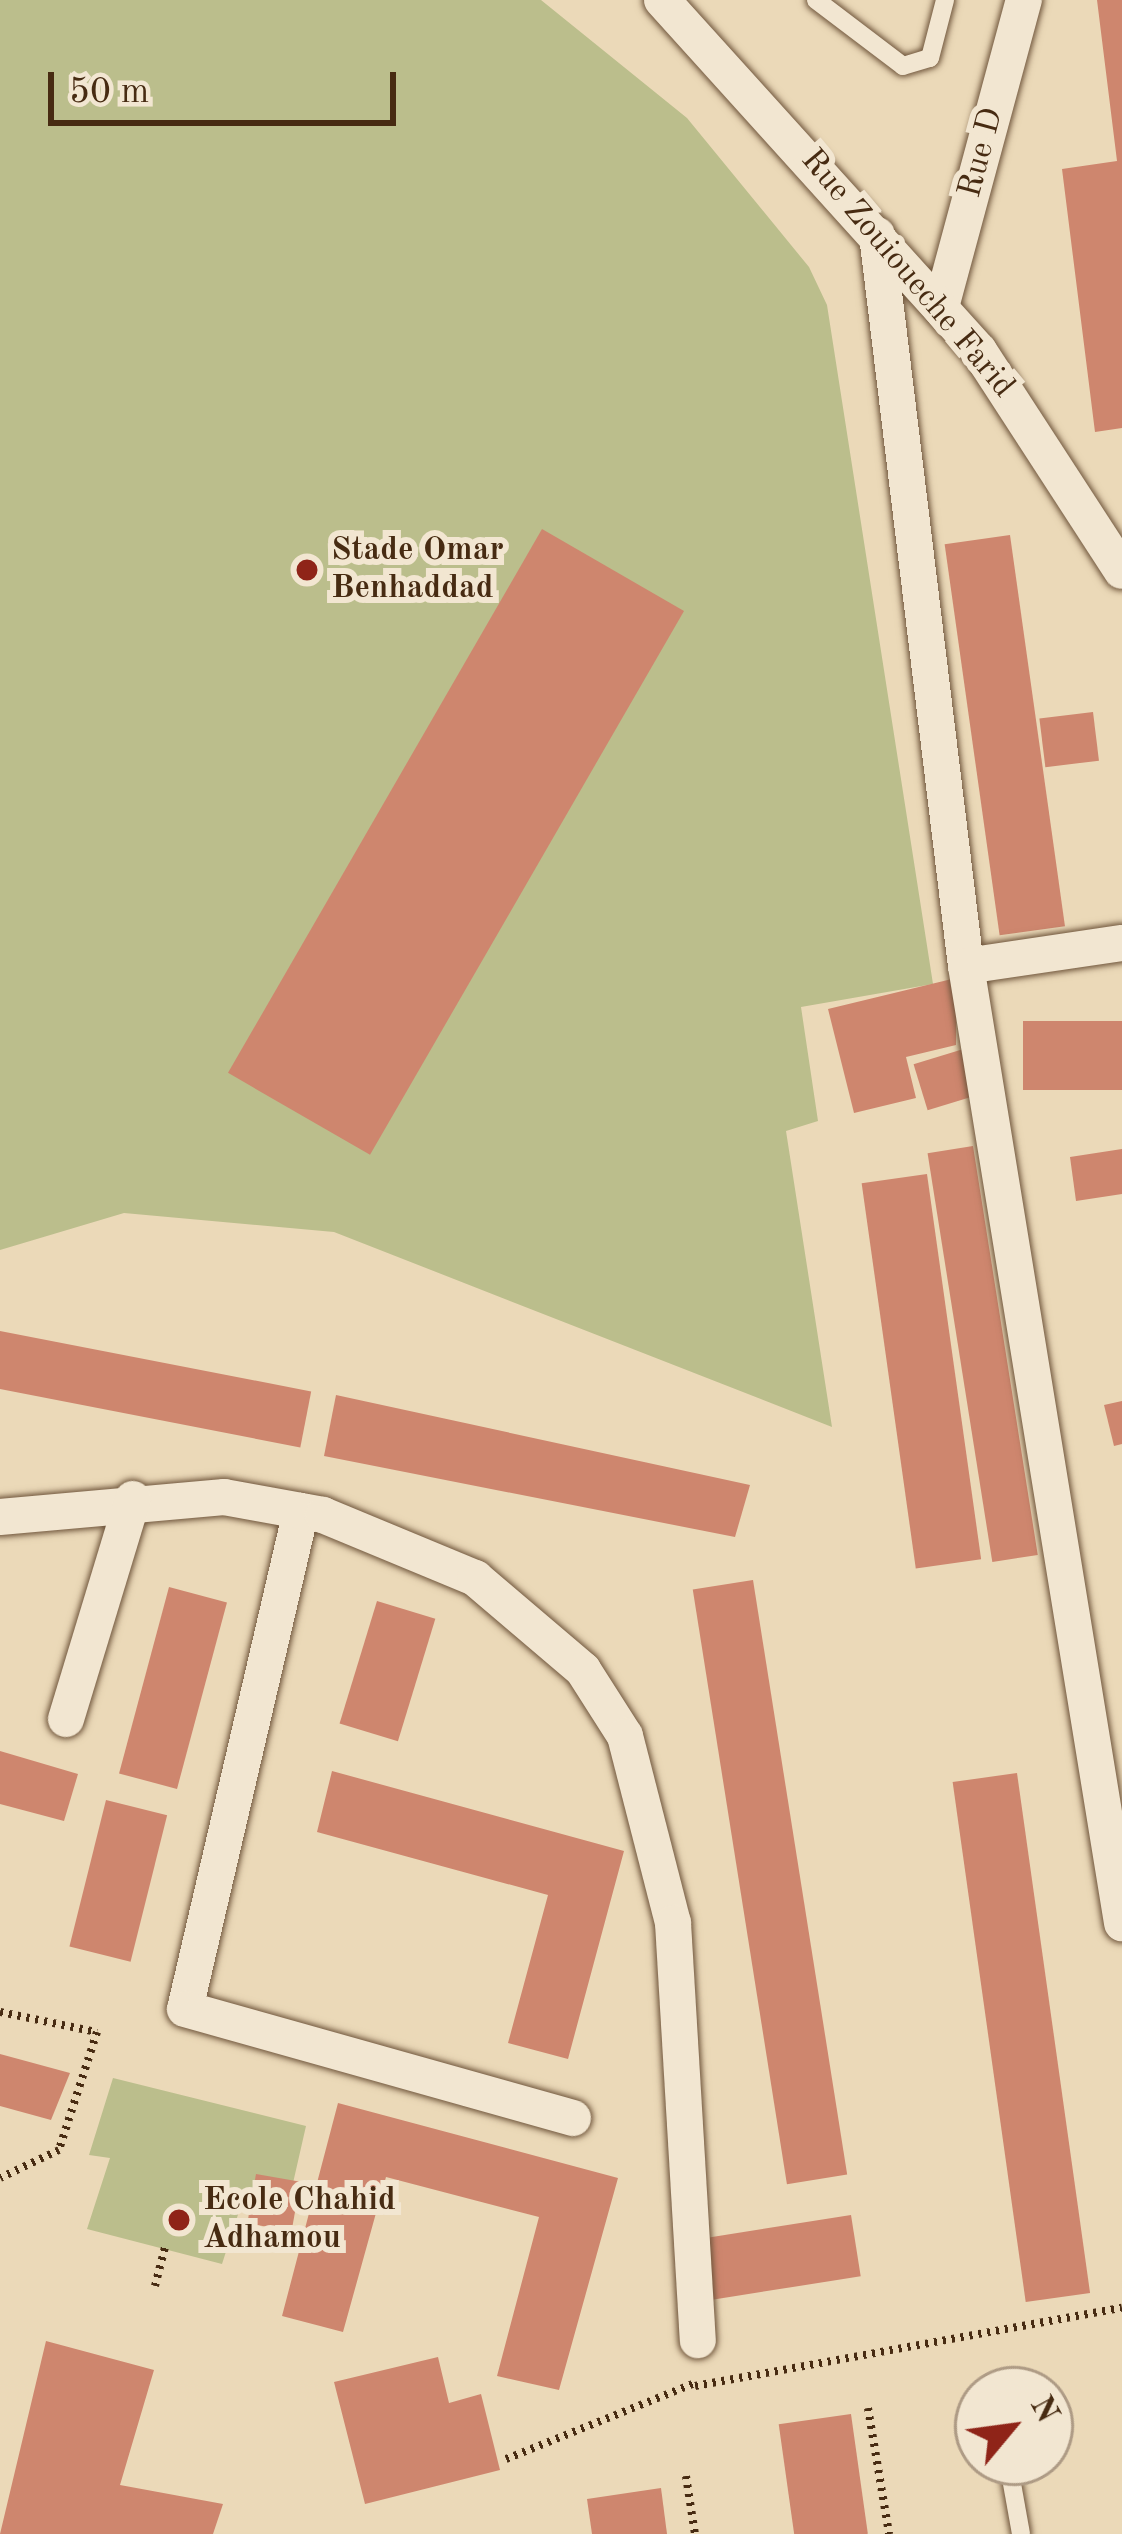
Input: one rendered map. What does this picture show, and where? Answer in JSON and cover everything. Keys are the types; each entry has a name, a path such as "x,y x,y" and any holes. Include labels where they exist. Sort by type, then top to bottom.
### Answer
{"street":[{"name":"Rue Zouioueche Farid","path":"662,0 941,307 1049,449 1122,572"},
{"name":"Rue D","path":"941,307 1024,0"},
{"path":"877,235 966,966 1122,1923"},
{"path":"966,966 1122,943"},
{"path":"66,1719 133,1499"},
{"path":"0,1516 133,1499 302,1511 391,1536 475,1578 584,1670 625,1736 673,1923 698,2340"},
{"path":"302,1511 185,2009 573,2118"}],"lane":[{"path":"816,0 903,66 930,58 945,0"},
{"path":"1012,2486 1021,2534"}],"path":[{"path":"0,2012 97,2032 59,2150 0,2178"},
{"path":"155,2286 165,2246"},
{"path":"506,2459 695,2386 1122,2308"},
{"path":"695,2386 698,2340"},
{"path":"868,2408 890,2534"},
{"path":"686,2476 695,2534"}],"green space":[{"path":"0,0 541,0 687,118 809,267 827,305 933,984 801,1007 818,1121 786,1131 832,1427 334,1232 124,1213 0,1250"},
{"path":"113,2078 306,2126 288,2205 245,2193 222,2264 87,2229 110,2158 89,2155"}],"building":[{"path":"1097,0 1122,0 1122,428 1095,432 1062,169 1117,161"},
{"path":"542,529 684,611 370,1155 228,1073"},
{"path":"1010,535 1065,926 1000,935 945,544"},
{"path":"1093,712 1099,761 1045,767 1039,719"},
{"path":"956,978 956,1045 906,1057 916,1098 854,1113 828,1009"},
{"path":"1023,1021 1122,1021 1122,1090 1023,1090"},
{"path":"970,1047 984,1093 928,1110 914,1064"},
{"path":"973,1146 1038,1555 992,1562 928,1153"},
{"path":"1122,1149 1122,1194 1076,1201 1070,1157"},
{"path":"927,1174 981,1559 916,1568 862,1183"},
{"path":"0,1331 311,1391 300,1447 0,1389"},
{"path":"336,1395 750,1485 735,1537 324,1456"},
{"path":"1122,1401 1122,1444 1114,1446 1104,1405"},
{"path":"753,1580 847,2175 787,2184 693,1590"},
{"path":"169,1587 227,1603 177,1789 119,1773"},
{"path":"377,1601 435,1619 398,1741 340,1723"},
{"path":"0,1751 78,1774 64,1821 0,1804"},
{"path":"332,1771 624,1851 568,2059 508,2043 548,1895 317,1832"},
{"path":"1017,1773 1090,2293 1026,2302 953,1782"},
{"path":"106,1800 167,1815 131,1962 69,1947"},
{"path":"0,2054 70,2073 51,2120 0,2106"},
{"path":"338,2103 618,2178 559,2390 497,2376 539,2217 386,2177 343,2332 282,2316"},
{"path":"256,2174 300,2182 292,2231 247,2223"},
{"path":"851,2215 861,2276 708,2300 698,2239"},
{"path":"46,2341 154,2370 120,2485 223,2504 213,2534 0,2534"},
{"path":"438,2357 449,2403 481,2394 500,2470 365,2504 334,2382"},
{"path":"851,2414 868,2534 794,2534 779,2424"},
{"path":"661,2488 667,2534 592,2534 587,2499"}],"place":[{"name":"Stade Omar Benhaddad","path":"307,570"},
{"name":"Ecole Chahid Adhamou","path":"179,2220"}]}
